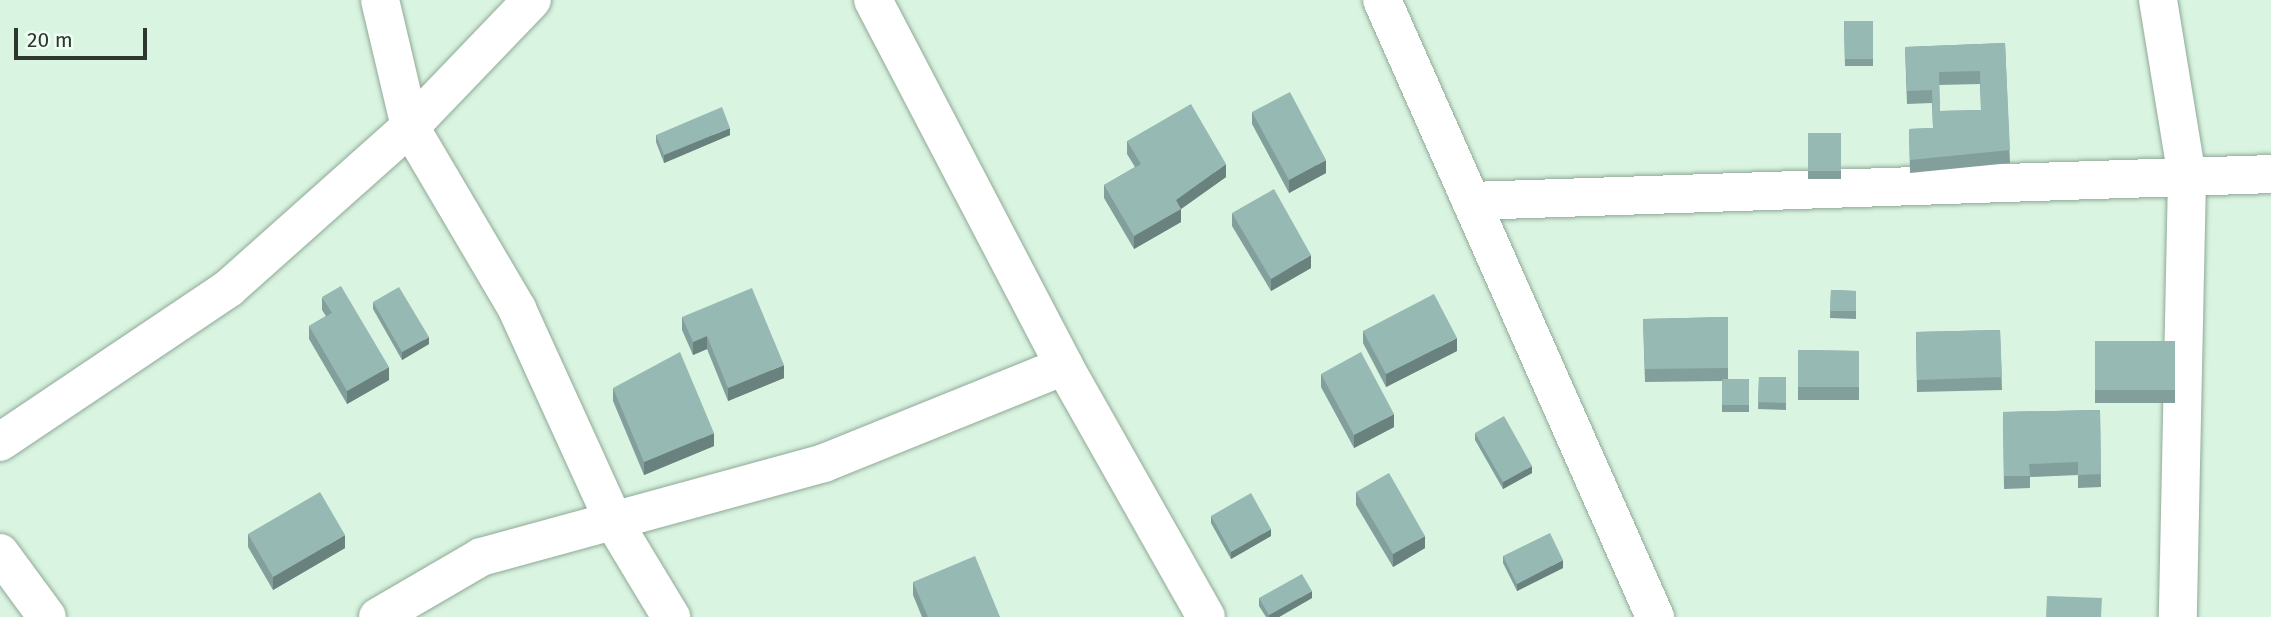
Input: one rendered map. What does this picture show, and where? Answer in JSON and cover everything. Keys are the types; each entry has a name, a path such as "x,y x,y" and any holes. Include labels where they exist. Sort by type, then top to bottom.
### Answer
{"street":[{"path":"380,0 410,127 517,309 615,524 671,617"},
{"path":"0,442 229,289 410,127 532,0"},
{"path":"873,0 1064,366 1206,617"},
{"path":"1382,0 1655,617"},
{"path":"2158,0 2187,178 2178,617"},
{"path":"1471,201 2271,174"},
{"path":"377,617 481,556 615,524 824,463 1064,366"},
{"path":"0,553 47,617"}],"building":[{"path":"1844,21 1873,21 1873,59 1845,59"},
{"path":"2005,43 2010,150 1910,160 1909,129 1933,128 1932,90 1907,91 1905,47","holes":["1980,71 1981,110 1940,111 1939,72"]},
{"path":"1290,92 1326,160 1289,180 1252,112"},
{"path":"1191,104 1226,164 1176,200 1181,209 1134,236 1104,185 1141,164 1127,141"},
{"path":"722,107 730,128 664,155 656,135"},
{"path":"1808,133 1841,133 1841,171 1808,171"},
{"path":"1274,189 1311,255 1271,279 1232,213"},
{"path":"341,286 389,367 347,391 309,326 332,313 322,297"},
{"path":"399,287 429,337 402,352 373,302"},
{"path":"752,288 784,365 728,388 707,336 693,342 682,317"},
{"path":"1831,290 1856,291 1856,311 1830,311"},
{"path":"1434,294 1457,338 1386,374 1363,331"},
{"path":"1728,317 1728,368 1645,369 1643,319"},
{"path":"2000,330 2002,377 1917,380 1916,332"},
{"path":"2095,341 2175,341 2175,390 2095,390"},
{"path":"1798,350 1859,351 1859,387 1798,387"},
{"path":"680,352 714,433 644,462 613,388"},
{"path":"1361,352 1394,414 1354,435 1321,374"},
{"path":"1759,377 1786,377 1786,403 1758,402"},
{"path":"1722,379 1749,379 1749,405 1722,405"},
{"path":"2100,410 2101,474 2078,475 2078,462 2029,464 2030,476 2004,476 2003,412"},
{"path":"1504,416 1532,466 1503,482 1475,433"},
{"path":"1389,473 1425,536 1393,554 1356,492"},
{"path":"320,492 345,535 273,577 248,534"},
{"path":"1251,493 1271,529 1231,552 1211,516"},
{"path":"1550,533 1563,560 1517,584 1503,556"},
{"path":"975,556 1000,617 928,617 913,582"},
{"path":"1302,574 1312,591 1269,615 1259,598"},
{"path":"2047,596 2102,598 2101,617 2046,617"}]}
